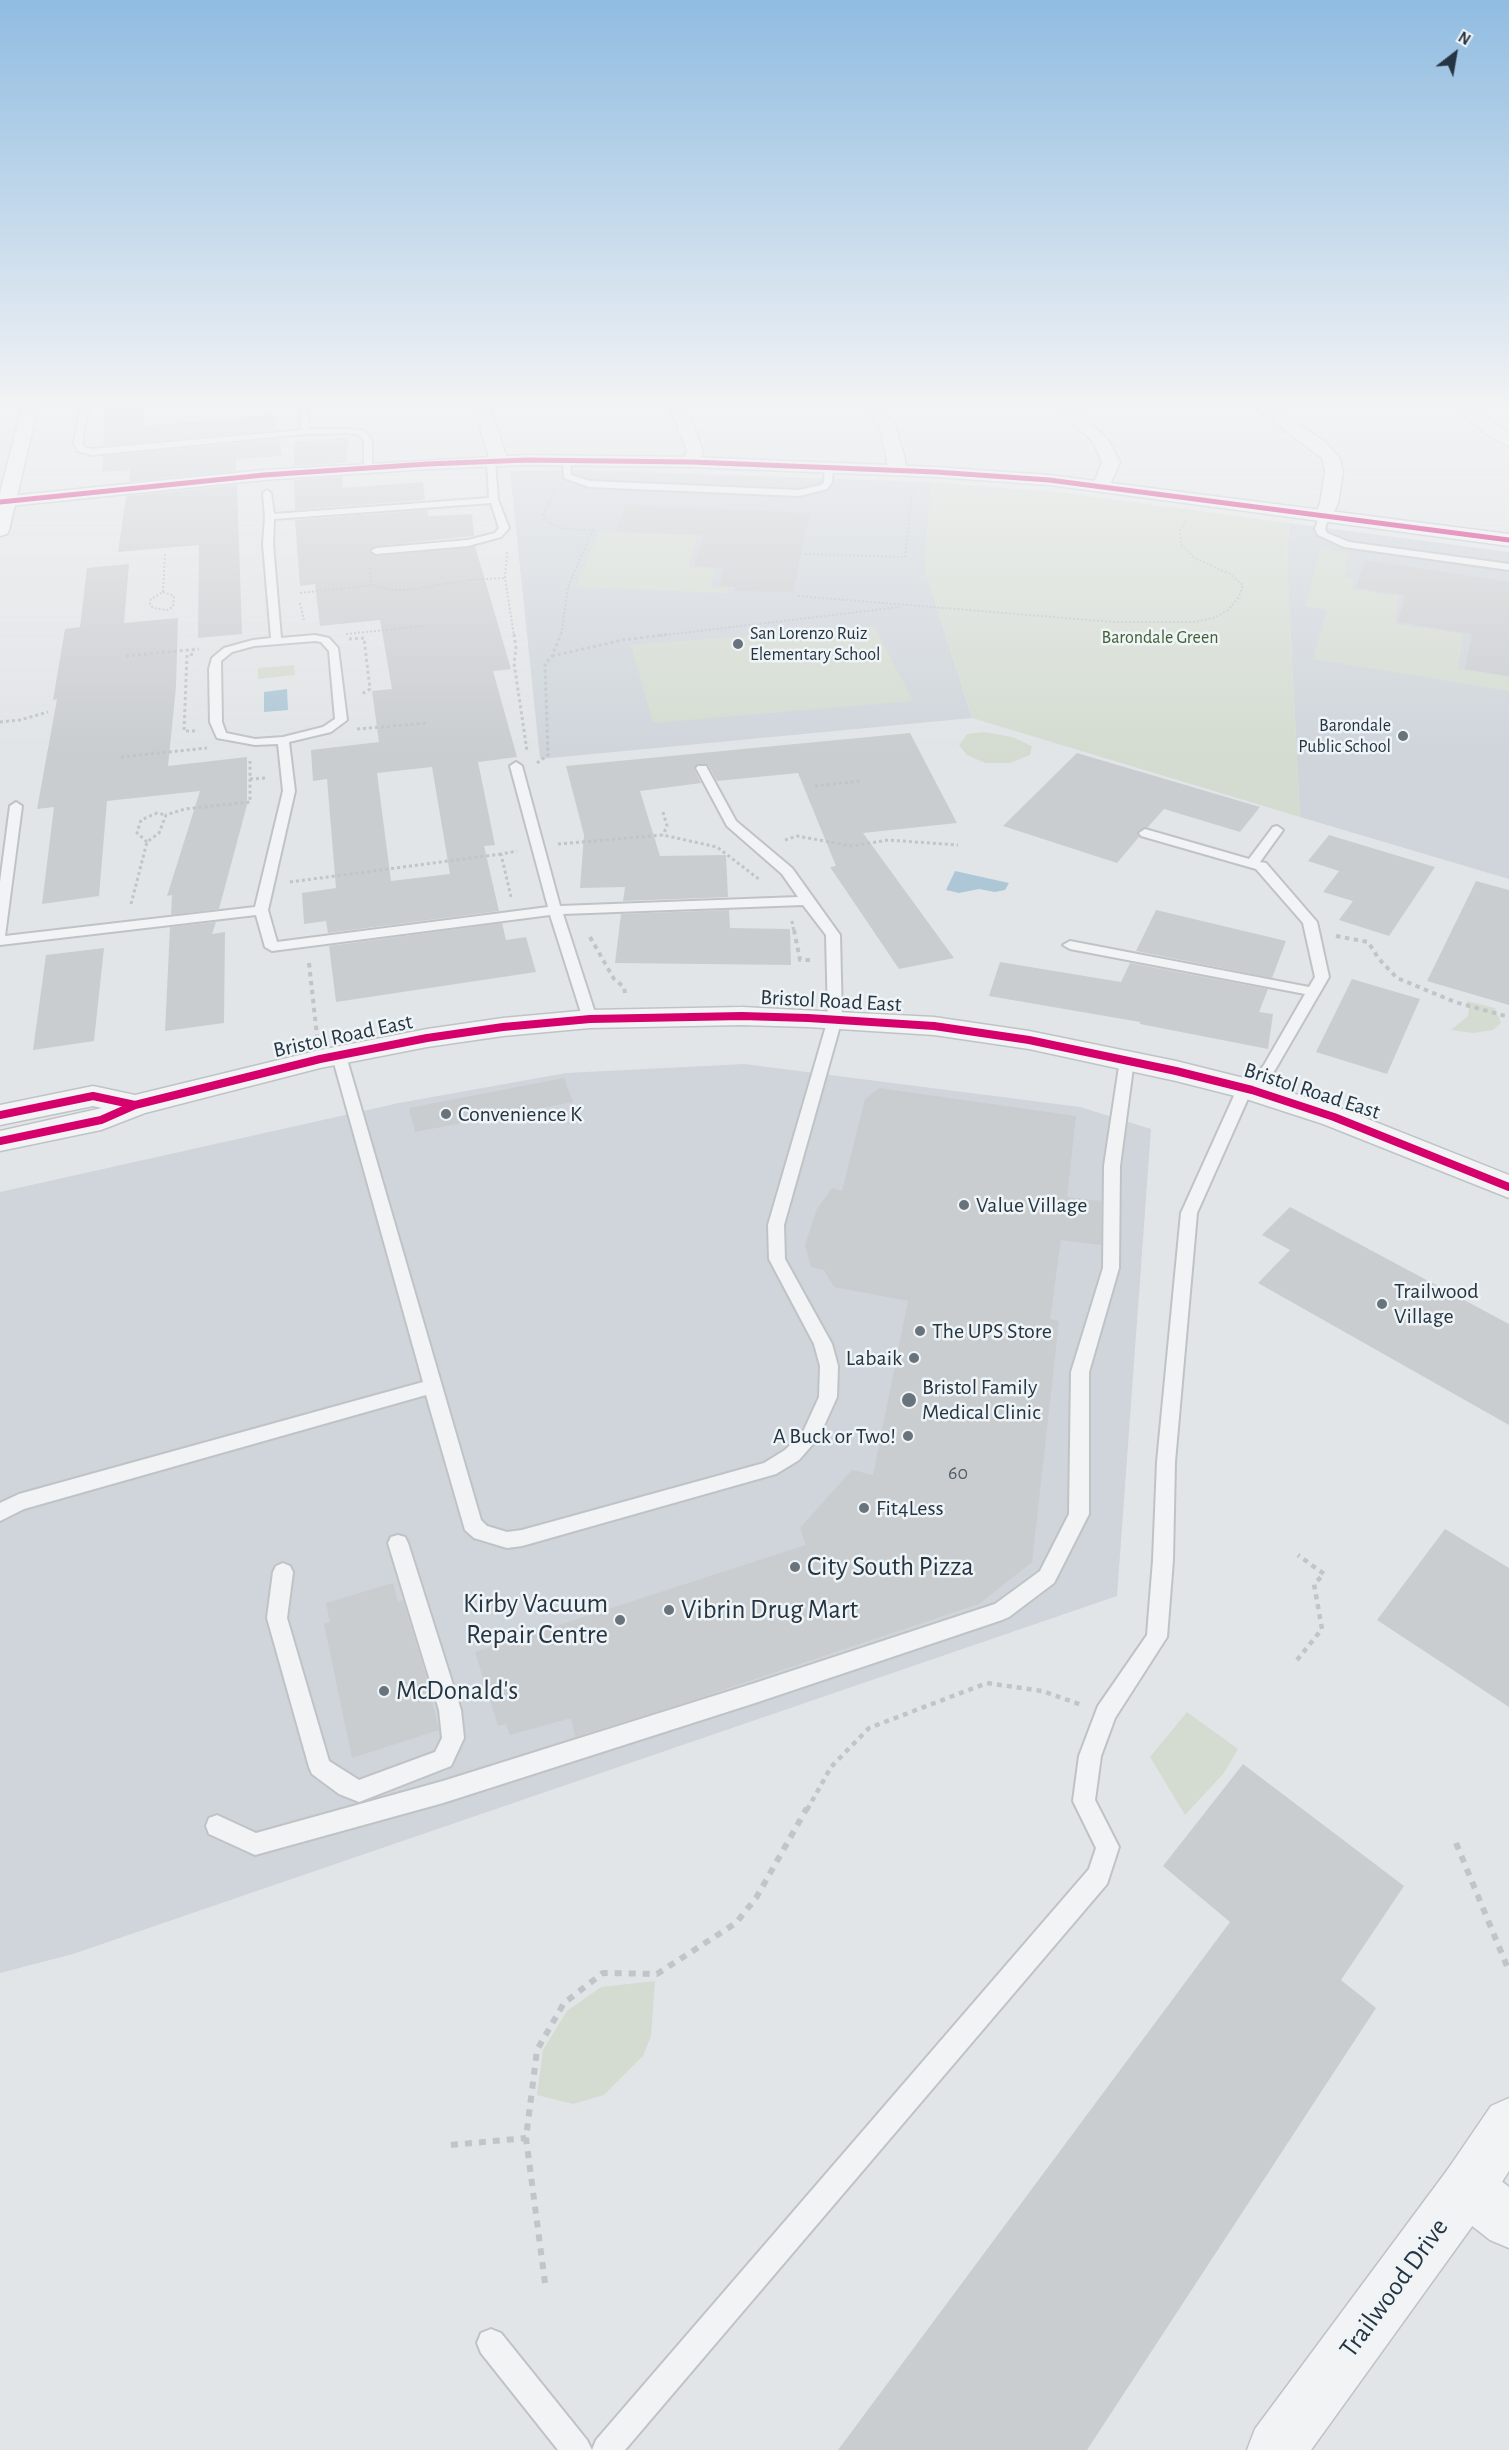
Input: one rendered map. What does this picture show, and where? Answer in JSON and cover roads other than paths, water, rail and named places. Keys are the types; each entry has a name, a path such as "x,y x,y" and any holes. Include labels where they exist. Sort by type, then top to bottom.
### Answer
{"street":[{"path":"1365,521 1509,540"},
{"name":"Bristol Road East","path":"0,1141 101,1120 135,1105 330,1057 427,1038 504,1027 590,1019 742,1016 835,1019 934,1026 998,1035 1127,1060 1248,1089 1334,1117 1509,1187"},
{"name":"Bristol Road East","path":"0,1115 93,1096 135,1105"},
{"name":"Trailwood Drive","path":"1276,2450 1467,2188 1509,2124"},
{"path":"1467,2188 1509,2221"}],"lane":[{"path":"270,521 268,544 276,641"},
{"path":"376,551 468,543 498,535 504,528 502,521"},
{"path":"1322,521 1320,529 1323,535 1347,545 1509,567"},
{"path":"315,638 325,640 334,650 341,720 327,730 283,740 255,742 221,735 216,722 214,669 216,660 228,650 253,643 315,638"},
{"path":"283,740 289,791 261,910 272,948 555,910 807,901"},
{"path":"516,766 555,910 590,1019"},
{"path":"330,1057 434,1386 472,1524 481,1532 499,1538 522,1538 769,1469 792,1455 810,1437 819,1420 828,1397 830,1383 827,1355 823,1344 777,1259 776,1225 835,1019 833,935 787,871 731,823 702,768"},
{"path":"0,934 16,806"},
{"path":"1252,863 1277,830"},
{"path":"606,2450 1099,1876 1108,1847 1084,1801 1090,1756 1106,1713 1157,1637 1163,1560 1166,1462 1189,1213 1248,1089 1270,1067 1322,977 1310,922 1261,866 1145,833"},
{"path":"0,941 261,910"},
{"path":"1070,945 1314,992"},
{"path":"217,1827 255,1844 443,1792 755,1693 1002,1611 1047,1577 1079,1514 1080,1372 1111,1268 1112,1166 1127,1060"},
{"path":"0,1513 10,1502 434,1386"},
{"path":"283,1572 277,1618 320,1767 347,1786 359,1791 443,1760 453,1738 450,1710 398,1543"},
{"path":"491,2343 577,2450"}],"water":[{"path":"287,689 288,710 264,712 264,692"},
{"path":"955,871 1009,883 1005,890 995,892 979,889 959,893 946,890"}],"place":[{"name":"San Lorenzo Ruiz Elementary School","path":"738,644"},
{"name":"Barondale Public School","path":"1403,736"},
{"name":"Convenience K","path":"446,1114"},
{"name":"Value Village","path":"964,1205"},
{"name":"Trailwood Village","path":"1382,1304"},
{"name":"The UPS Store","path":"920,1331"},
{"name":"Labaik","path":"914,1358"},
{"name":"Bristol Family Medical Clinic","path":"909,1400"},
{"name":"A Buck or Two!","path":"908,1436"},
{"name":"Fit4Less","path":"864,1508"},
{"name":"City South Pizza","path":"795,1567"},
{"name":"Vibrin Drug Mart","path":"669,1610"},
{"name":"Kirby Vacuum Repair Centre","path":"620,1620"},
{"name":"McDonald's","path":"384,1691"}],"park label":[{"name":"Barondale Green","path":"1160,638"}]}
